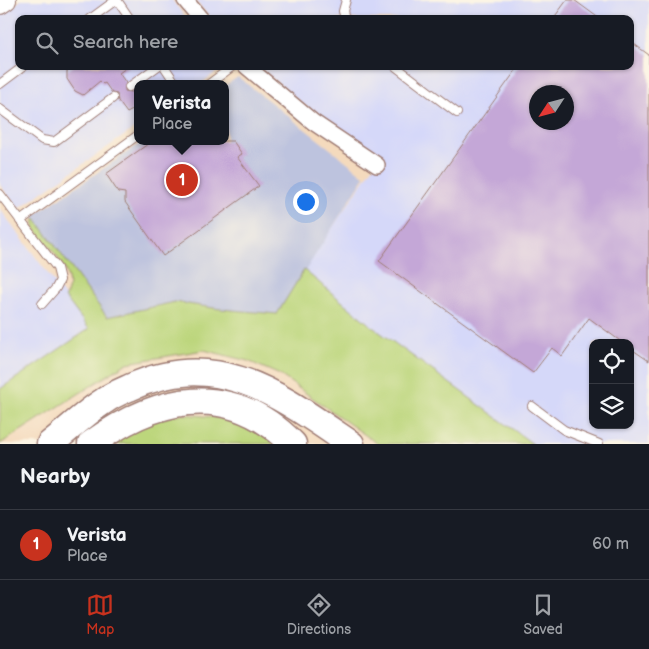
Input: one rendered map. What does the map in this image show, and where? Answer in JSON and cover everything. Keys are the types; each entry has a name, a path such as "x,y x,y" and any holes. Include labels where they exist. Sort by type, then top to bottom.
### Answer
{"highway":[{"path":"50,444 104,400 143,382 181,372 208,372 244,380 271,391 351,444"},
{"path":"91,444 118,425 137,416 157,408 192,400 209,401 247,412 282,433 293,444"}],"street":[{"path":"0,4 6,0"},
{"path":"185,0 198,15"},
{"path":"251,70 313,122 377,164"}],"lane":[{"path":"95,15 116,0 127,15"},
{"path":"344,15 346,0"},
{"path":"0,84 19,70"},
{"path":"139,80 152,70"},
{"path":"214,80 228,70"},
{"path":"401,70 457,113"},
{"path":"129,87 134,83"},
{"path":"0,109 42,140 54,142 114,98"},
{"path":"20,221 134,138"},
{"path":"0,194 57,268 60,280 56,288 42,304"},
{"path":"532,406 564,430 599,444"}],"shaded area":[{"path":"21,0 172,0 184,15 15,15 15,70 219,70 206,80 134,80 134,129 18,209 0,185 0,16"},
{"path":"195,0 649,0 649,444 533,444 374,328 304,270 379,158 317,116 262,70 634,70 634,15 208,15"},
{"path":"238,77 365,176 278,314 220,309 175,302 107,317 33,216 138,145 229,145 229,83"},
{"path":"0,209 89,329 0,389"}],"green space":[{"path":"35,218 107,317 175,302 220,309 277,314 304,270 374,328 533,444 378,444 280,375 248,361 204,350 127,363 0,444 0,389 89,329 65,297 68,279 65,270 60,260 34,227"},
{"path":"179,414 218,418 241,424 253,429 275,444 109,444 130,428"}],"building":[{"path":"567,0 574,0 595,15 556,15"},
{"path":"634,44 649,55 649,361 634,351 634,339 618,339 589,318 562,356 552,348 533,373 379,261 516,70 634,70"},
{"path":"123,70 119,73 126,83 125,91 132,92 134,95 134,109 127,113 118,101 117,94 112,93 105,83 103,84 100,81 83,95 75,91 67,79 67,71"},
{"path":"229,141 233,141 242,154 237,157 259,186 163,256 125,202 125,193 118,192 106,174 146,145 229,145"}],"place":[{"name":"Verista","path":"182,180"}]}
